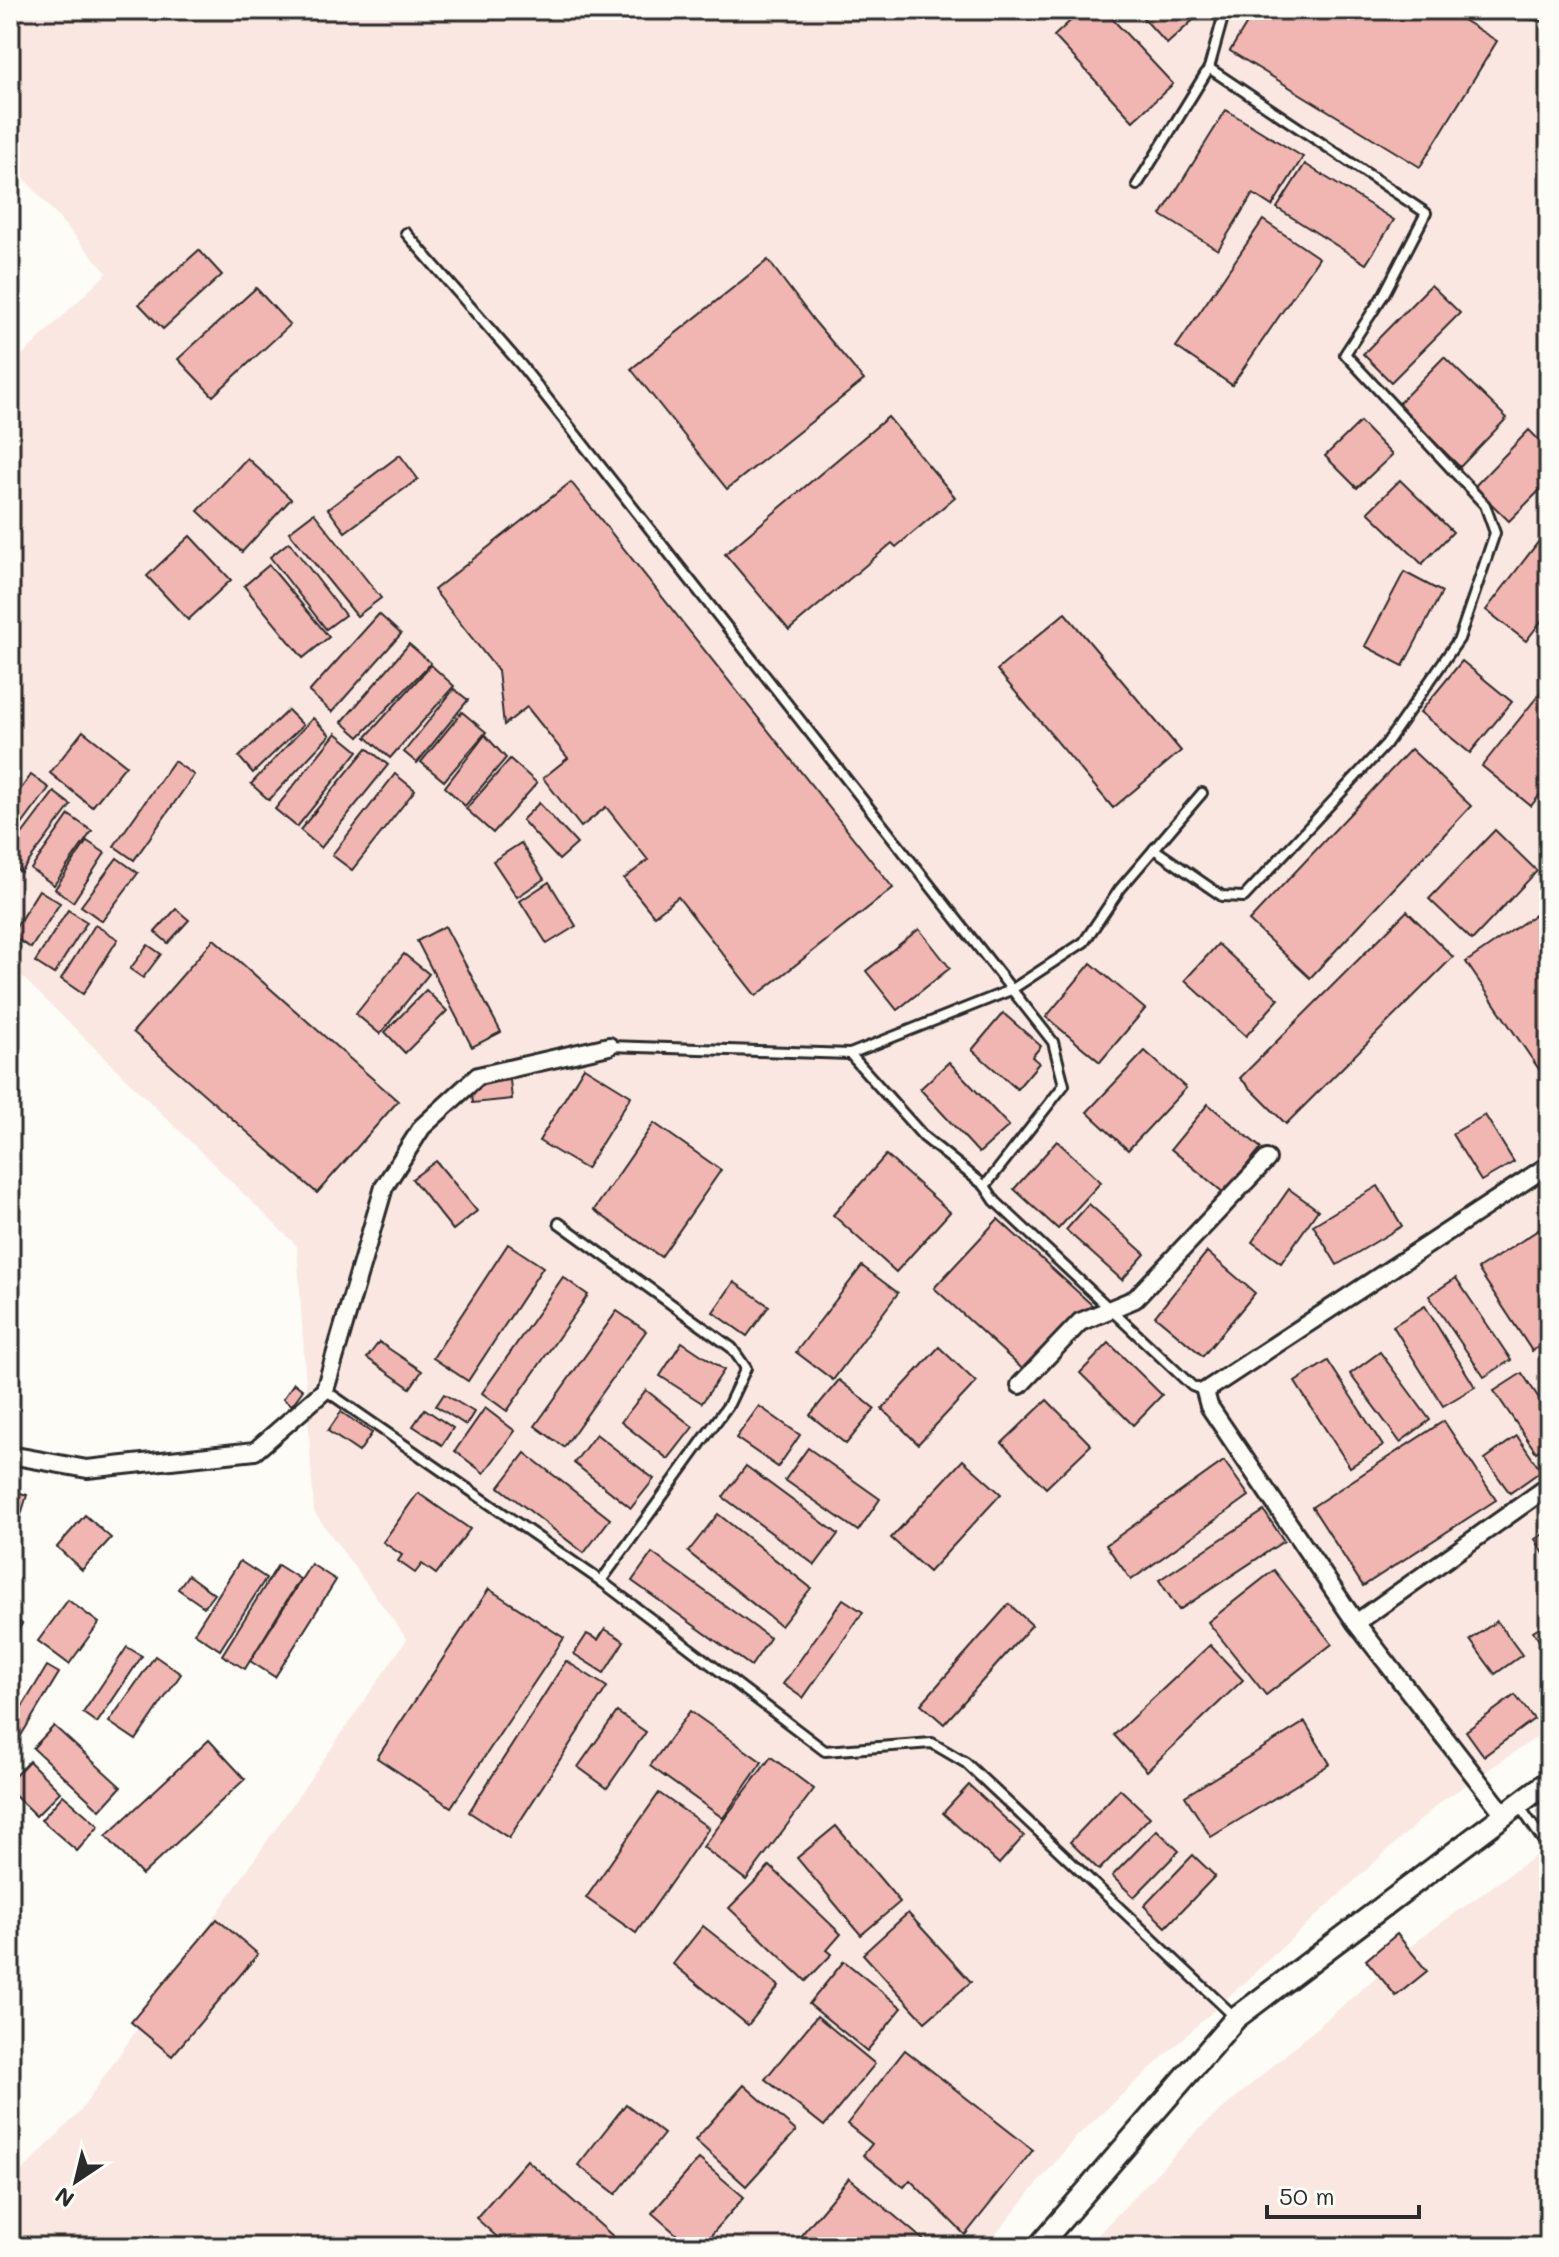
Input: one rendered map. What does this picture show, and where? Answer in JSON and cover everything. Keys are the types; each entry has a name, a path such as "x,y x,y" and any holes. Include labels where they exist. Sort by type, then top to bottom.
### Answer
{"street":[{"path":"10,1455 87,1469 255,1451 325,1390 384,1187 422,1127 478,1076 609,1046"},
{"path":"1020,1385 1080,1322 1135,1299 1267,1159"},
{"path":"1511,1809 1356,1623 1209,1406 1205,1391 1547,1169"},
{"path":"1356,1623 1549,1486"},
{"path":"1038,2247 1236,2018 1549,1781"}],"lane":[{"path":"1137,185 1209,68 1225,10"},
{"path":"1515,10 1549,17"},
{"path":"1154,849 1222,896 1244,897 1386,744 1459,639 1495,533 1485,505 1345,354 1384,294 1426,213 1209,68"},
{"path":"406,233 521,365 1053,1042 1064,1085 985,1186"},
{"path":"609,1046 850,1054 1011,990 1084,942 1120,889 1202,793"},
{"path":"850,1054 924,1137 985,1186 995,1201 1192,1386 1205,1391"},
{"path":"559,1223 732,1348 746,1368 729,1404 601,1581"},
{"path":"325,1390 601,1581 825,1751 932,1743 966,1763 1236,2018"},
{"path":"1511,1809 1549,1849"}],"shaded area":[{"path":"10,10 1549,10 1549,1729 1439,1803 1076,2137 985,2247 10,2247 10,2193 21,2172 79,2113 407,1639 314,1512 297,1246 10,965 10,367 107,273 10,162"},
{"path":"1549,1846 1549,2247 1086,2247 1197,2131 1426,1934"}],"building":[{"path":"1082,10 1104,10 1173,84 1133,121 1054,36"},
{"path":"1136,10 1200,10 1202,12 1167,44"},
{"path":"1255,10 1447,10 1497,41 1420,167 1230,51"},
{"path":"1226,110 1303,157 1272,206 1253,194 1218,250 1161,215"},
{"path":"1305,164 1394,220 1366,264 1277,208"},
{"path":"1263,220 1319,258 1232,385 1176,347"},
{"path":"199,250 222,275 163,329 139,304"},
{"path":"768,260 864,380 727,489 631,369"},
{"path":"1431,285 1460,313 1391,382 1363,354"},
{"path":"256,288 290,325 213,396 178,359"},
{"path":"1444,357 1507,418 1460,467 1397,405"},
{"path":"888,417 955,497 896,547 892,543 789,630 725,554"},
{"path":"1360,422 1392,455 1357,488 1325,456"},
{"path":"1529,430 1549,450 1549,481 1509,521 1474,487"},
{"path":"400,455 418,479 345,532 328,509"},
{"path":"247,458 291,499 242,552 198,511"},
{"path":"1400,480 1453,532 1422,564 1368,512"},
{"path":"571,482 893,888 756,996 678,897 654,916 624,879 648,860 606,807 581,827 543,778 568,758 527,707 504,725 498,671 434,590"},
{"path":"314,513 381,598 357,616 289,532"},
{"path":"1549,528 1549,611 1526,641 1486,610"},
{"path":"190,536 231,580 188,620 147,576"},
{"path":"289,542 345,615 326,629 270,557"},
{"path":"269,565 329,637 303,658 244,586"},
{"path":"1404,572 1442,592 1403,666 1365,646"},
{"path":"1065,613 1181,751 1113,808 997,670"},
{"path":"379,614 401,634 332,712 309,692"},
{"path":"409,644 431,663 359,737 342,722"},
{"path":"1462,661 1512,702 1470,753 1420,712"},
{"path":"431,665 454,686 390,758 366,737"},
{"path":"1549,682 1549,783 1531,806 1482,766"},
{"path":"454,689 468,700 417,763 404,752"},
{"path":"288,710 303,725 253,773 239,757"},
{"path":"462,712 486,732 444,781 421,762"},
{"path":"313,718 330,735 269,800 251,784"},
{"path":"83,731 126,765 92,807 50,773"},
{"path":"336,733 358,751 297,827 275,809"},
{"path":"485,735 506,758 465,806 445,787"},
{"path":"367,748 388,765 321,848 300,830"},
{"path":"1411,749 1471,806 1310,978 1249,921"},
{"path":"510,759 537,783 493,833 466,809"},
{"path":"174,761 194,775 134,860 114,846"},
{"path":"395,774 415,790 352,870 332,855"},
{"path":"31,775 49,788 10,841 10,804"},
{"path":"54,792 71,805 21,872 10,864 10,850"},
{"path":"539,803 577,844 559,860 522,820"},
{"path":"69,815 92,831 54,885 31,869"},
{"path":"1495,830 1537,871 1472,940 1429,899"},
{"path":"1549,830 1549,851 1539,836"},
{"path":"87,841 105,853 73,902 55,889"},
{"path":"521,843 544,879 517,897 493,861"},
{"path":"117,858 138,873 102,921 81,906"},
{"path":"549,882 576,926 547,944 520,901"},
{"path":"39,890 60,903 31,948 11,935"},
{"path":"1549,905 1549,1084 1466,962"},
{"path":"176,909 189,920 168,943 155,932"},
{"path":"68,910 87,922 54,974 35,962"},
{"path":"1407,911 1453,957 1286,1124 1240,1078"},
{"path":"95,925 118,939 83,994 61,979"},
{"path":"445,926 501,1032 472,1047 417,941"},
{"path":"919,929 950,968 897,1010 866,971"},
{"path":"214,939 398,1101 317,1193 133,1032"},
{"path":"1218,944 1279,999 1246,1036 1185,980"},
{"path":"148,945 161,954 143,978 130,969"},
{"path":"404,954 429,974 380,1034 356,1014"},
{"path":"1091,963 1145,1009 1100,1062 1046,1017"},
{"path":"426,990 447,1011 405,1053 385,1032"},
{"path":"1003,1013 1041,1046 1032,1057 1039,1063 1017,1089 972,1050"},
{"path":"1145,1051 1186,1088 1128,1150 1087,1112"},
{"path":"949,1062 1009,1126 979,1153 920,1089"},
{"path":"584,1067 631,1096 586,1169 539,1141"},
{"path":"510,1080 512,1099 473,1103 471,1085"},
{"path":"1208,1104 1261,1148 1224,1193 1171,1149"},
{"path":"1485,1115 1514,1162 1481,1181 1452,1134"},
{"path":"654,1123 721,1170 661,1257 594,1210"},
{"path":"1057,1141 1101,1182 1058,1229 1014,1189"},
{"path":"886,1155 950,1212 896,1272 833,1215"},
{"path":"436,1161 477,1211 453,1230 412,1179"},
{"path":"1378,1186 1402,1226 1337,1265 1313,1225"},
{"path":"1289,1189 1318,1210 1281,1263 1252,1242"},
{"path":"1089,1204 1145,1254 1122,1280 1066,1230"},
{"path":"998,1219 1092,1305 1028,1374 934,1288"},
{"path":"1549,1223 1549,1340 1532,1351 1478,1269"},
{"path":"508,1244 543,1267 468,1381 433,1358"},
{"path":"1207,1252 1255,1293 1203,1356 1155,1316"},
{"path":"862,1266 898,1293 833,1380 796,1352"},
{"path":"563,1277 588,1295 507,1411 482,1393"},
{"path":"1456,1278 1511,1360 1484,1377 1429,1296"},
{"path":"734,1282 769,1306 747,1336 713,1312"},
{"path":"1425,1306 1475,1387 1443,1406 1393,1326"},
{"path":"617,1311 646,1331 564,1447 535,1426"},
{"path":"379,1342 422,1371 410,1388 367,1358"},
{"path":"682,1342 724,1370 702,1403 660,1376"},
{"path":"1109,1343 1162,1395 1133,1425 1080,1373"},
{"path":"939,1347 976,1382 918,1444 882,1409"},
{"path":"1380,1352 1430,1420 1400,1442 1350,1374"},
{"path":"1549,1358 1549,1375 1541,1363"},
{"path":"1328,1361 1383,1446 1350,1467 1295,1382"},
{"path":"1522,1373 1549,1413 1549,1443 1536,1452 1494,1391"},
{"path":"839,1380 875,1409 846,1444 810,1415"},
{"path":"294,1383 303,1390 292,1405 283,1399"},
{"path":"646,1390 693,1427 668,1459 621,1422"},
{"path":"444,1394 474,1412 466,1425 436,1406"},
{"path":"1047,1400 1091,1445 1046,1488 1002,1443"},
{"path":"759,1406 800,1435 778,1467 736,1438"},
{"path":"485,1408 515,1431 484,1473 455,1451"},
{"path":"425,1409 453,1428 442,1445 413,1426"},
{"path":"341,1412 372,1433 359,1452 328,1431"},
{"path":"1444,1421 1496,1500 1363,1586 1312,1507"},
{"path":"596,1434 654,1479 631,1508 574,1463"},
{"path":"1517,1436 1541,1471 1510,1493 1485,1459"},
{"path":"808,1448 880,1499 858,1531 785,1480"},
{"path":"525,1453 610,1519 584,1553 499,1487"},
{"path":"963,1460 1001,1494 929,1572 891,1538"},
{"path":"1224,1461 1249,1496 1131,1580 1106,1545"},
{"path":"746,1466 838,1534 815,1565 723,1497"},
{"path":"10,1490 27,1495 11,1548 10,1548"},
{"path":"418,1493 470,1529 436,1574 422,1564 415,1573 398,1561 402,1555 383,1542"},
{"path":"1264,1511 1284,1541 1179,1610 1159,1580"},
{"path":"718,1514 811,1588 781,1626 688,1552"},
{"path":"85,1515 111,1538 82,1570 57,1547"},
{"path":"1549,1531 1549,1562 1535,1539"},
{"path":"652,1553 770,1638 751,1666 632,1581"},
{"path":"240,1561 266,1578 220,1650 194,1633"},
{"path":"311,1564 336,1580 275,1677 250,1661"},
{"path":"278,1565 300,1579 245,1669 222,1655"},
{"path":"1274,1570 1332,1644 1266,1695 1208,1622"},
{"path":"188,1575 214,1594 204,1607 178,1589"},
{"path":"489,1589 564,1638 451,1807 377,1758"},
{"path":"843,1599 863,1612 803,1698 783,1684"},
{"path":"68,1600 99,1623 69,1664 38,1641"},
{"path":"1009,1604 1032,1625 944,1724 921,1704"},
{"path":"10,1615 22,1624 10,1642"},
{"path":"1497,1621 1522,1655 1495,1674 1470,1640"},
{"path":"1549,1621 1549,1656 1533,1631"},
{"path":"605,1629 624,1641 604,1673 574,1654 587,1634 598,1640"},
{"path":"1210,1645 1243,1680 1147,1771 1114,1735"},
{"path":"127,1647 142,1656 97,1723 83,1713"},
{"path":"155,1656 181,1674 136,1740 109,1722"},
{"path":"566,1661 607,1687 509,1838 469,1812"},
{"path":"47,1666 59,1673 14,1747 10,1744 10,1727"},
{"path":"1515,1695 1534,1719 1484,1756 1466,1731"},
{"path":"690,1711 762,1762 723,1818 650,1766"},
{"path":"617,1712 646,1732 607,1788 578,1767"},
{"path":"1305,1722 1330,1764 1211,1837 1185,1796"},
{"path":"54,1726 121,1787 100,1810 33,1748"},
{"path":"209,1740 245,1779 142,1875 106,1836"},
{"path":"771,1757 814,1789 746,1880 703,1847"},
{"path":"29,1761 60,1792 36,1816 10,1791 10,1781"},
{"path":"969,1785 1024,1836 999,1864 943,1813"},
{"path":"1120,1789 1150,1817 1099,1870 1070,1842"},
{"path":"659,1793 709,1828 636,1933 586,1898"},
{"path":"63,1795 99,1826 77,1851 41,1820"},
{"path":"836,1826 900,1902 861,1935 797,1858"},
{"path":"1157,1830 1179,1851 1134,1897 1112,1876"},
{"path":"1193,1855 1215,1876 1166,1927 1144,1906"},
{"path":"770,1866 841,1934 827,1950 832,1954 806,1981 729,1908"},
{"path":"908,1913 971,1982 925,2022 863,1954"},
{"path":"217,1919 258,1954 172,2056 131,2022"},
{"path":"703,1926 779,1986 748,2025 673,1964"},
{"path":"1397,1934 1427,1971 1396,1996 1366,1960"},
{"path":"844,1961 902,2008 867,2051 809,2004"},
{"path":"817,2016 875,2064 824,2126 765,2079"},
{"path":"905,2050 1033,2150 965,2235 910,2180 904,2187 863,2155 872,2144 847,2124"},
{"path":"744,2085 796,2131 746,2186 695,2140"},
{"path":"626,2104 664,2134 616,2194 578,2165"},
{"path":"699,2159 744,2197 701,2247 691,2247 652,2213"},
{"path":"527,2160 625,2247 508,2247 476,2218"},
{"path":"849,2178 932,2247 792,2246"}]}
